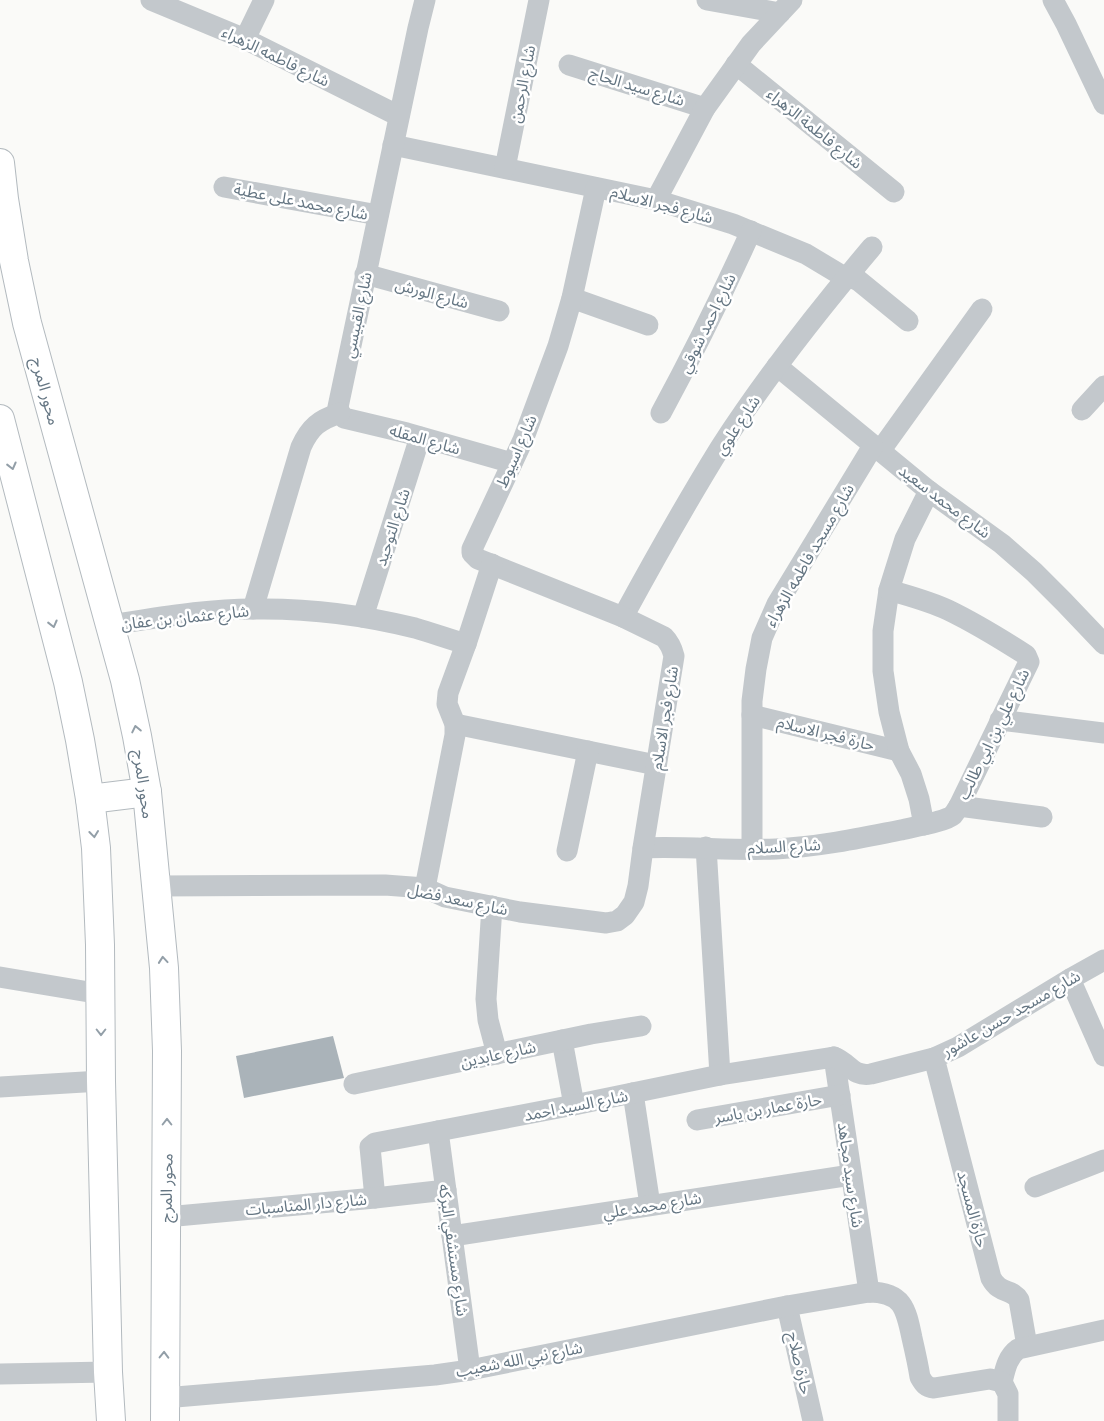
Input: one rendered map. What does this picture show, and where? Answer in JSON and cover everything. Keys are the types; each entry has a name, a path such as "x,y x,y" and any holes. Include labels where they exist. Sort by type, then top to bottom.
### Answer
{"main road":[{"name":"محور المرج","path":"0,163 14,261 28,323 125,680 147,792 164,968 167,1051 164,1409"},
{"path":"0,419 68,682 90,799 96,848 99,896 101,1081 108,1372 111,1421"},
{"path":"90,799 147,792"}],"street":[{"path":"245,39 264,0"},
{"name":"شارع القبيسي","path":"340,413 338,407 425,0"},
{"name":"شارع الرحمن","path":"505,168 539,0"},
{"path":"707,0 786,6"},
{"path":"1053,0 1104,104"},
{"name":"شارع فاطمه الزهراء","path":"161,2 245,39 399,116"},
{"path":"656,200 706,108 751,44 786,6"},
{"name":"شارع فاطمة الزهراء","path":"736,64 894,192"},
{"name":"شارع سيد الحاج","path":"569,65 706,108"},
{"name":"شارع فجر الاسلام","path":"393,145 656,200 733,224 806,254 846,278 853,278 859,281 908,321"},
{"name":"شارع محمد على عطية","path":"224,187 378,215"},
{"name":"شارع اسيوط","path":"596,188 572,298 558,346 524,440 472,549 478,559 622,616"},
{"name":"شارع احمد شوقي","path":"661,413 693,354 751,231"},
{"name":"شارع علوي","path":"622,616 670,530 721,447 777,366 872,247"},
{"name":"شارع الورش","path":"366,274 499,311"},
{"path":"572,298 648,325"},
{"name":"شارع مسجد فاطمه الزهراء","path":"752,848 752,715 756,669 762,638 773,612 877,449 982,309"},
{"name":"شارع محمد سعيد","path":"777,366 930,491 1002,544 1034,572 1104,644"},
{"path":"1082,410 1104,386"},
{"path":"253,609 301,447 307,435 316,425 327,417 340,413"},
{"name":"شارع المقله","path":"340,413 344,418 512,463"},
{"name":"شارع التوحيد","path":"363,617 420,437"},
{"path":"924,825 919,799 899,751 889,712 883,671 883,630 889,590 905,539 930,491"},
{"path":"425,888 456,735 447,704 448,694 492,564"},
{"name":"شارع علي بن ابي طالب","path":"889,590 948,610 1026,655 1029,662 959,806 952,816 924,825"},
{"name":"شارع عثمان بن عفان","path":"110,625 197,612 253,609 308,610 363,617 415,628 466,644"},
{"name":"شارع فجر الاسلام","path":"622,616 664,637 672,648 674,656 642,848"},
{"name":"حارة فجر الاسلام","path":"752,715 899,751"},
{"path":"1000,720 1104,734"},
{"path":"454,724 656,765"},
{"path":"567,851 588,752"},
{"path":"959,806 1042,817"},
{"name":"شارع السلام","path":"642,848 774,849 814,846 845,842 924,825"},
{"path":"706,847 720,1075"},
{"name":"شارع سعد فضل","path":"157,886 385,885 425,888 446,897 520,912 606,923 617,921 625,915 634,902 638,886 642,848"},
{"path":"492,906 486,999 488,1020 497,1054"},
{"name":"شارع مسجد حسن عاشور","path":"834,1057 846,1063 856,1073 864,1075 934,1058 958,1046 1104,960"},
{"path":"0,977 101,994"},
{"path":"1070,979 1104,1056"},
{"name":"شارع عابدين","path":"354,1084 591,1034 642,1026"},
{"path":"562,1040 574,1105"},
{"name":"شارع السيد احمد","path":"375,1198 370,1152 372,1144 720,1075 834,1057"},
{"name":"شارع سيد مجاهد","path":"834,1057 869,1292"},
{"name":"حارة المسجد","path":"934,1058 991,1278 1000,1289 1011,1292 1019,1300 1027,1346"},
{"path":"0,1087 101,1081"},
{"path":"633,1093 650,1206"},
{"name":"حارة عمار بن ياسر","path":"697,1120 840,1095"},
{"name":"شارع مستشفي البركه","path":"438,1131 470,1370"},
{"path":"1035,1187 1104,1160"},
{"name":"شارع محمد علي","path":"452,1236 851,1174"},
{"name":"شارع دار المناسبات","path":"166,1217 446,1190"},
{"path":"869,1292 881,1292 893,1297 902,1305 908,1316 920,1377 928,1387 934,1388 990,1379 1002,1382"},
{"name":"شارع نبي الله شعيب","path":"164,1409 470,1370 787,1306 869,1292"},
{"name":"حارة صلاح","path":"787,1306 813,1421"},
{"path":"1008,1421 1008,1394 1002,1382 1012,1354 1018,1349 1027,1346 1104,1330"},
{"path":"0,1374 108,1372"}],"building":[{"path":"333,1036 344,1078 244,1098 236,1056"}]}
